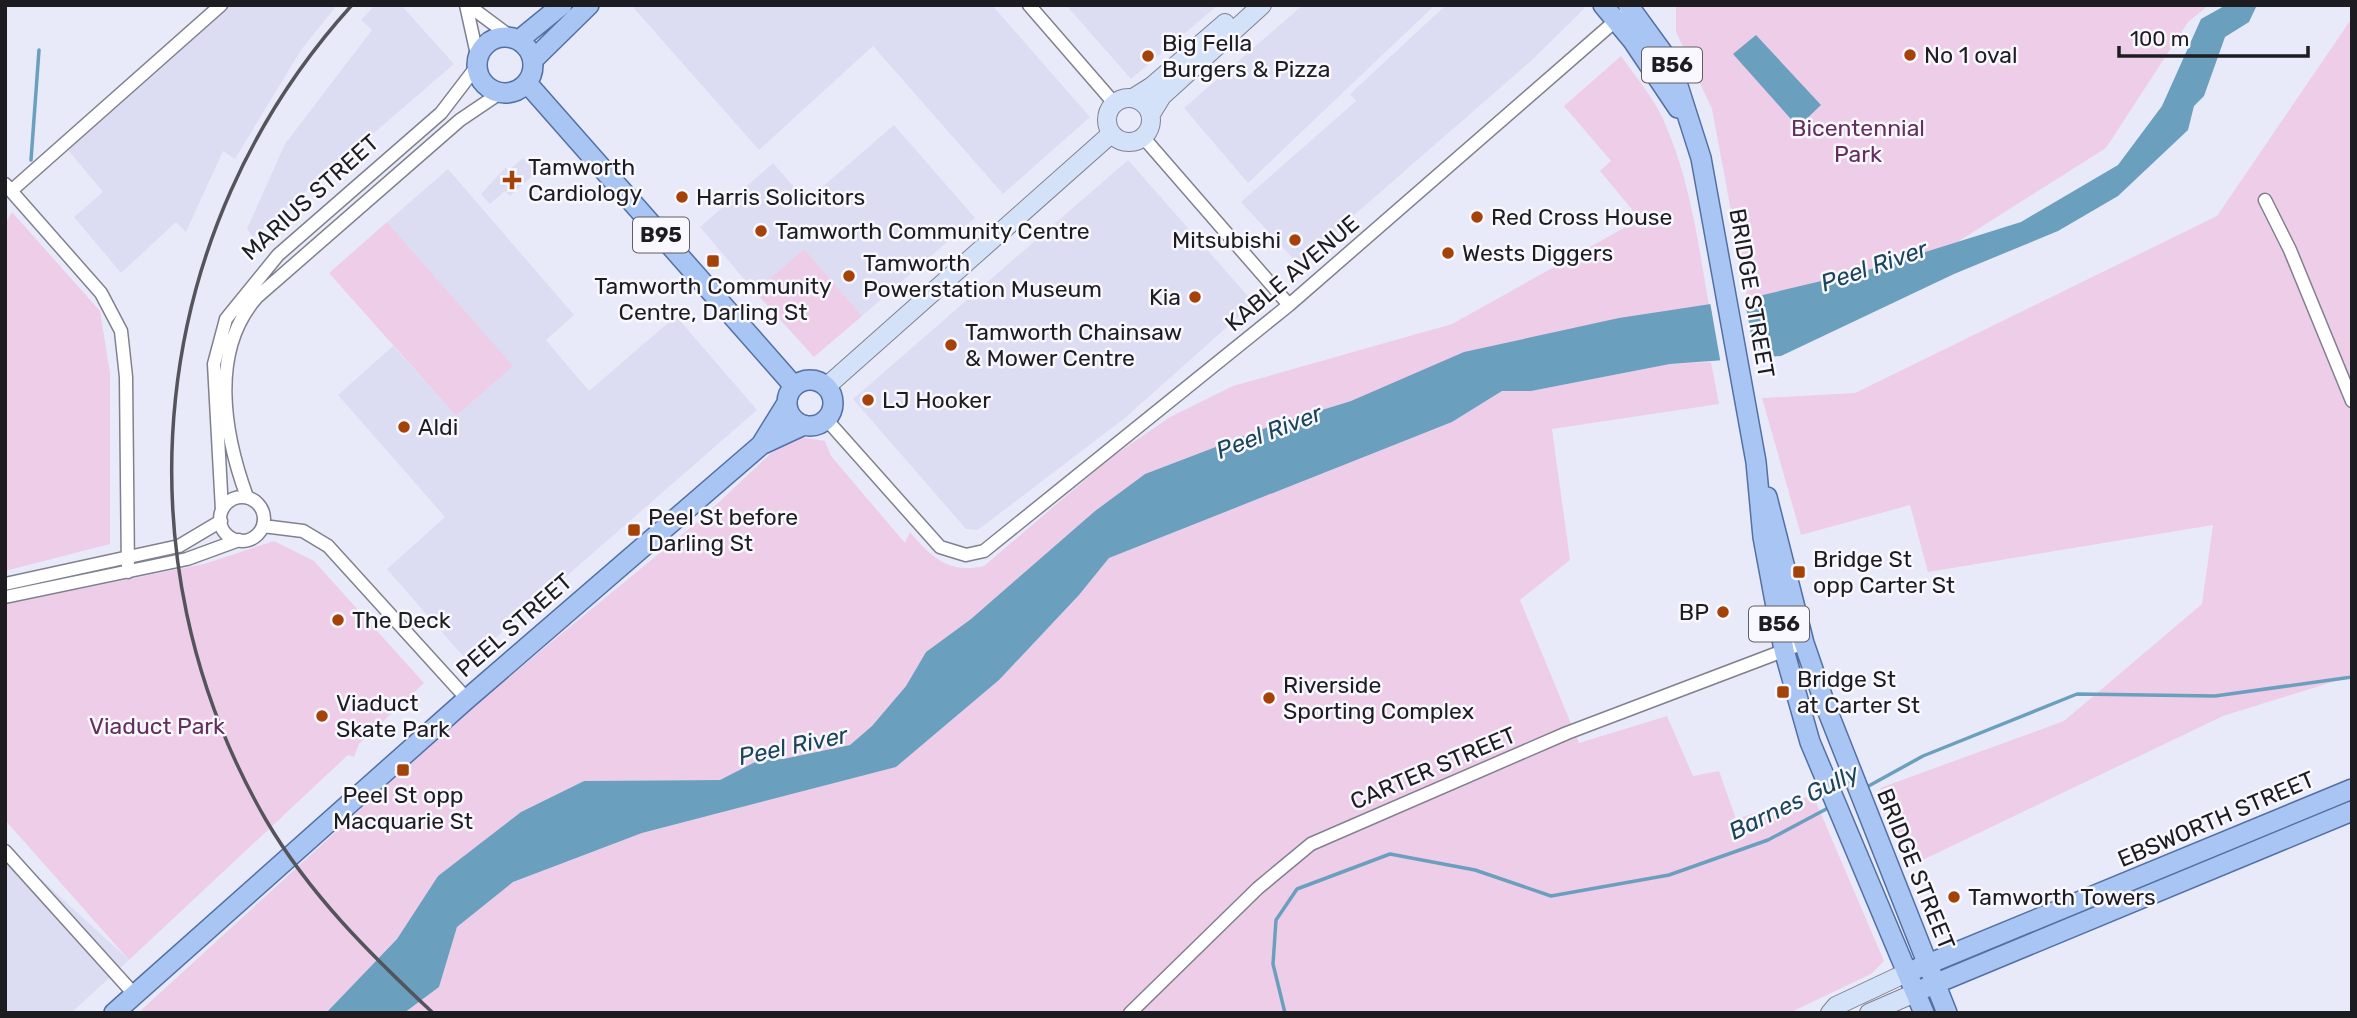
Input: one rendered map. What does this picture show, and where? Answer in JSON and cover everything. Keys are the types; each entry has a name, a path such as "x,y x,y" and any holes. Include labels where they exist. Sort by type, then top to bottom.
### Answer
{"main road":[{"path":"515,38 531,52 533,60 527,83 515,92 500,93 482,81 477,62 490,41 515,38 562,5"},
{"path":"533,60 589,5"},
{"path":"1246,5 1152,86 1133,98 1114,103 1106,121 1111,134 1122,142 1143,137 1150,125 1151,114 1162,96 1262,5"},
{"name":"BRIDGE STREET","path":"1622,9 1671,64 1694,132 1711,199 1756,462 1763,537 1795,699 1870,889 1924,1013"},
{"name":"B95","path":"527,83 791,394 790,415 804,425"},
{"path":"1133,98 1145,105 1151,114"},
{"path":"826,387 1111,134"},
{"path":"791,394 810,380 826,387 833,399 826,419 816,425 804,425"},
{"name":"PEEL STREET","path":"761,444 791,394"},
{"name":"PEEL STREET","path":"114,1013 467,699 761,444 804,425"},
{"name":"BRIDGE STREET","path":"1756,462 1779,533 1804,643 1849,768 1947,1013"},
{"name":"EBSWORTH STREET","path":"1830,1013 1836,1006 1906,973 2352,789"},
{"name":"EBSWORTH STREET","path":"1869,1013 2352,811"}],"street":[{"path":"128,572 126,377 121,331 101,293 8,188 221,5"},
{"path":"467,5 515,38"},
{"path":"467,5 477,62"},
{"path":"1029,5 1114,103"},
{"name":"KABLE AVENUE","path":"826,419 940,547 966,555 984,551 1289,304 1622,9"},
{"name":"MARIUS STREET","path":"221,515 214,364 226,318 278,255 441,113 477,62"},
{"name":"MARIUS STREET","path":"247,497 235,460 228,414 227,358 237,323 267,288 460,120 500,93"},
{"path":"1143,137 1289,304"},
{"path":"2266,200 2290,250 2352,401"},
{"path":"5,584 190,542 221,515 232,499 247,497 260,505 264,519 263,526 253,538 239,540 187,559 5,597"},
{"path":"221,515 226,533 239,540"},
{"path":"263,526 303,531 328,546 467,699"},
{"name":"CARTER STREET","path":"1130,1013 1258,888 1311,844 1567,733 1804,643"},
{"path":"5,851 134,994"}],"shaded area":[{"path":"230,5 337,5 301,50 235,159 223,151 186,232 176,222 121,273 74,217 103,192 68,150"},
{"path":"375,5 401,5 454,64 253,237 247,229 285,144 372,30 361,20"},
{"path":"992,5 1090,117 1003,194 873,46 759,150 632,6"},
{"path":"1066,5 1218,5 1131,79"},
{"path":"1303,5 1435,5 1248,183 1184,108"},
{"path":"1446,5 1583,5 1585,8 1531,61 1298,264 1241,202 1356,101 1350,94"},
{"path":"894,125 975,218 862,316 804,250 755,292 700,227 773,163 806,201"},
{"name":"Tamworth Cardiology","path":"523,158 536,173 510,196 505,191 490,204 481,194 506,167 509,170"},
{"path":"1128,160 1254,303 1125,418 978,530 966,529 853,399"},
{"path":"448,169 574,315 546,340 589,391 676,316 757,410 468,662 387,569 445,517 338,395 393,346 456,416 512,366 387,222"},
{"path":"5,846 129,960 71,1013 5,1013"}],"green space":[{"name":"Bicentennial Park","path":"1676,5 2209,5 2188,22 2106,148 1918,267 1750,313 1712,109 1676,32"},
{"path":"2352,18 2352,676 2223,716 1908,867 1880,788 2064,721 2202,604 2213,525 1928,572 1910,505 1801,535 1762,398 1855,393 2217,216"},
{"path":"1621,56 1654,103 1672,141 1692,211 1709,306 1351,401 1273,425 1145,474 1095,511 971,619 926,652 906,686 872,726 850,745 783,759 759,760 720,780 584,781 521,812 438,876 397,939 326,1013 138,1013 470,709 701,519 770,454 791,440 801,437 825,441 831,456 905,543 910,532 942,562 961,568 984,566 1112,457 1170,417 1233,386 1452,324 1640,219 1600,171 1611,161 1564,106"},
{"path":"12,212 100,311 110,373 110,544 5,571 5,224"},
{"path":"387,222 513,366 456,416 329,273"},
{"path":"804,249 862,316 814,357 755,292"},
{"name":"Riverside Sporting Complex","path":"1711,362 1719,404 1552,429 1570,560 1520,600 1579,743 1667,716 1693,776 1719,771 1736,819 1813,795 1884,961 1871,974 1789,1013 404,1013 439,987 457,927 513,882 642,833 896,767 999,680 1079,595 1109,558 1452,422 1502,391 1531,391 1670,364"},
{"name":"Viaduct Park","path":"274,541 314,561 424,683 359,744 354,757 348,755 129,960 5,820 5,604 204,564"}],"water":[{"name":"Peel River","path":"2226,5 2257,5 2249,22 2225,37 2204,96 2194,106 2188,130 2118,196 2058,231 1954,274 1781,356 1670,364 1531,391 1502,391 1452,422 1109,558 1079,595 999,680 896,767 642,833 513,882 457,927 439,987 404,1013 326,1013 397,939 438,876 521,812 584,781 720,780 759,760 783,759 850,745 872,726 906,686 926,652 971,619 1095,511 1145,474 1273,425 1351,401 1464,352 1619,318 1750,298 1868,270 2021,222 2118,165 2162,106 2201,19"},
{"path":"1756,35 1821,105 1798,127 1733,54"}],"pier":[{"path":"1744,296 1756,362 1721,365 1710,302"}],"waterway":[{"path":"31,160 39,50"},
{"name":"Barnes Gully","path":"1865,788 1923,756 2077,694 2215,696 2352,677"},
{"name":"Barnes Gully","path":"1285,1013 1273,964 1276,920 1297,889 1390,854 1475,870 1551,896 1669,875 1768,840 1830,807"}],"railway":[{"path":"352,5 284,94 231,190 195,292 176,398 173,506 187,613 218,719 266,820 302,874 342,922 433,1013"}],"place":[{"name":"No 1 oval","path":"1910,55"},
{"name":"Big Fella Burgers & Pizza","path":"1148,56"},
{"name":"Tamworth Cardiology","path":"512,180"},
{"name":"Harris Solicitors","path":"682,197"},
{"name":"Red Cross House","path":"1477,217"},
{"name":"Tamworth Community Centre","path":"761,231"},
{"name":"Mitsubishi","path":"1295,240"},
{"name":"Wests Diggers","path":"1448,253"},
{"name":"Tamworth Community Centre, Darling St","path":"713,261"},
{"name":"Tamworth Powerstation Museum","path":"849,276"},
{"name":"Kia","path":"1195,297"},
{"name":"Tamworth Chainsaw & Mower Centre","path":"951,345"},
{"name":"LJ Hooker","path":"868,400"},
{"name":"Aldi","path":"404,427"},
{"name":"Peel St before Darling St","path":"634,530"},
{"name":"Bridge St opp Carter St","path":"1799,572"},
{"name":"BP","path":"1723,612"},
{"name":"The Deck","path":"338,620"},
{"name":"Bridge St at Carter St","path":"1783,692"},
{"name":"Riverside Sporting Complex","path":"1269,698"},
{"name":"Viaduct Skate Park","path":"322,716"},
{"name":"Peel St opp Macquarie St","path":"403,770"},
{"name":"Tamworth Towers","path":"1954,897"}]}
